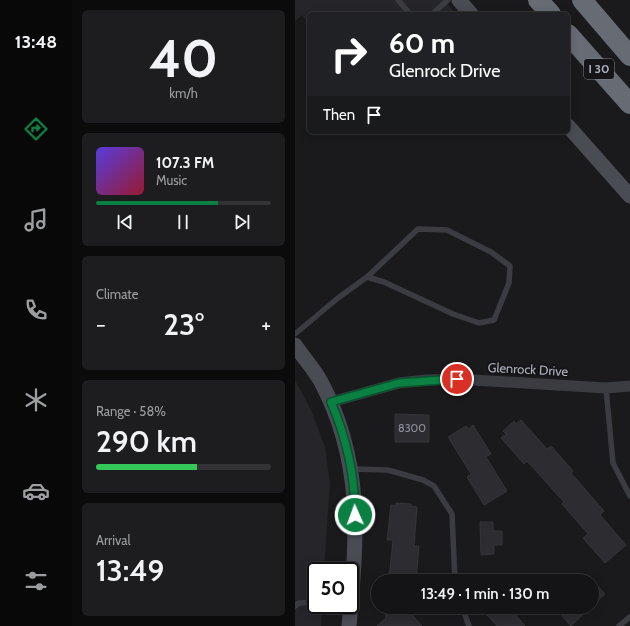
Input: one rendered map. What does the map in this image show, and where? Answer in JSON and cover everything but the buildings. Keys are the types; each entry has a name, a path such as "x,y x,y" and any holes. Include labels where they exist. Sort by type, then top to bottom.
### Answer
{"highway":[{"path":"538,0 549,12"},
{"name":"I 30","path":"582,0 630,56"},
{"name":"I 30","path":"570,36 630,104"}],"main road":[{"path":"459,0 469,12"},
{"path":"570,128 630,196"},
{"path":"295,345 319,378 331,402 349,456 355,500 355,562"},
{"path":"349,626 350,614"}],"street":[{"name":"Glenrock Drive","path":"331,402 399,383 426,380 457,379 606,388 630,386"}],"lane":[{"path":"398,0 408,12"},
{"path":"434,12 448,0"},
{"path":"295,334 337,298 367,277 418,229 447,230 491,252 510,266 509,282 494,320 479,323 453,314 383,282 367,277"},
{"path":"606,388 613,463 630,496"},
{"path":"351,469 388,470 423,480 434,486 440,493 452,514 455,574"},
{"path":"295,606 299,603 307,603"},
{"path":"465,614 469,626"},
{"path":"619,626 630,618"}],"shaded area":[{"path":"295,0 444,0 454,12 307,12 307,22 302,15 295,21"},
{"path":"295,380 311,410 325,447 330,483 325,562 307,562 307,614 322,614 321,626 295,626"}],"route":[{"path":"355,515 355,500 349,456 331,402 364,391 399,383 457,379"}]}
